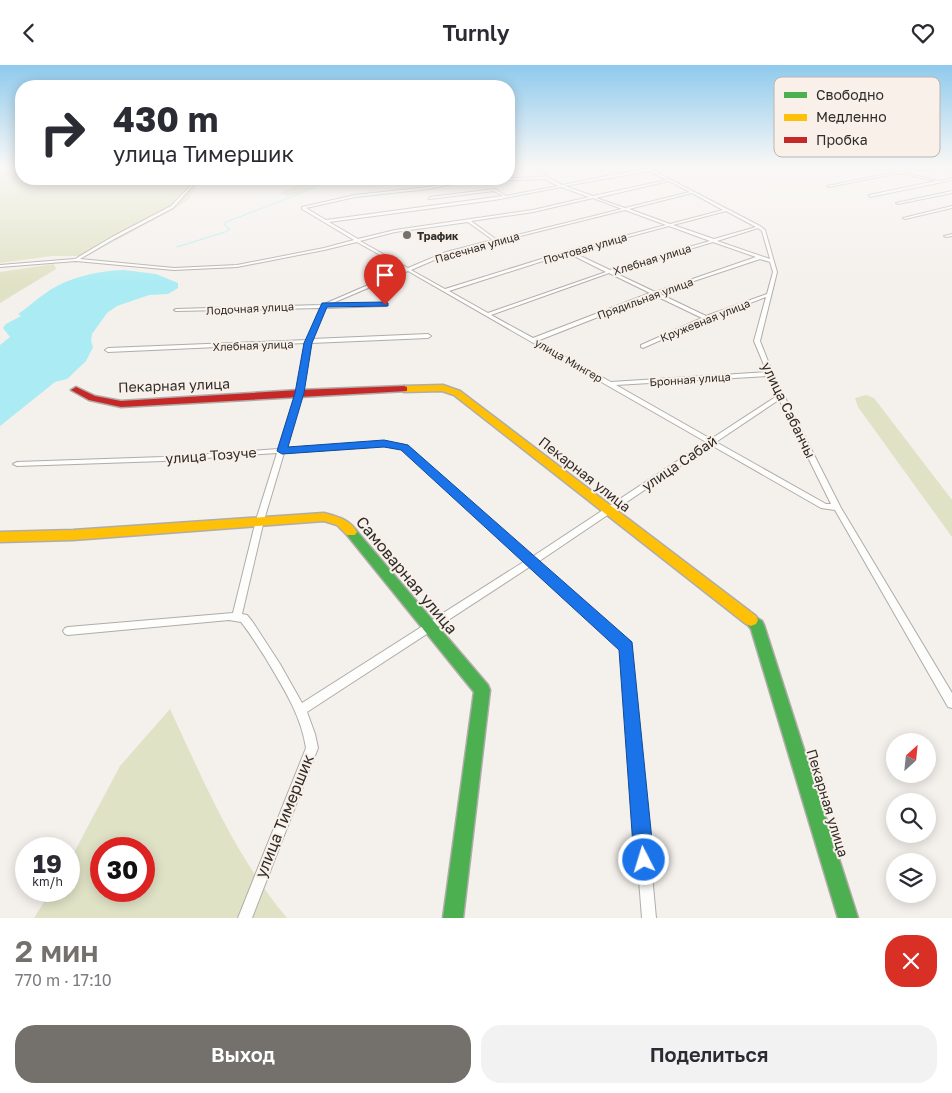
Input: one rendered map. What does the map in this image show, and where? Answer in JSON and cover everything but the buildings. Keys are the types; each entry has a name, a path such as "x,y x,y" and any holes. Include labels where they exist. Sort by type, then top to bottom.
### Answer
{"street":[{"path":"76,260 113,237 172,207"},
{"name":"улица Мингер","path":"308,207 303,208 408,270 489,314 824,506 838,508"},
{"path":"327,221 433,207"},
{"path":"0,266 76,260 174,269 212,268 268,260 395,231 469,221 550,207"},
{"path":"619,207 773,263"},
{"name":"Пасечная улица","path":"324,305 447,253 634,207"},
{"path":"720,207 759,227"},
{"path":"905,218 952,207"},
{"name":"Почтовая улица","path":"446,290 568,252 725,210"},
{"path":"469,221 496,240"},
{"name":"Хлебная улица","path":"489,314 609,272 759,227"},
{"name":"улица Сабанчы","path":"759,227 764,231 775,272 757,341 770,374 838,508 952,703"},
{"path":"946,236 952,235"},
{"path":"568,252 652,294 706,318"},
{"name":"Прядильная улица","path":"534,340 652,294 758,258"},
{"name":"Кружевная улица","path":"643,346 706,318 768,295"},
{"path":"68,631 237,616 260,520 300,393 308,343 324,305"},
{"name":"Лодочная улица","path":"176,310 385,305"},
{"name":"Хлебная улица","path":"108,350 308,343 428,336"},
{"name":"Бронная улица","path":"610,384 770,374"},
{"name":"Пекарная улица","path":"76,390 92,399 121,405 300,393 443,388 453,390 607,511 757,625 848,918"},
{"name":"улица Сабай","path":"300,710 532,561 776,399 782,399"},
{"name":"улица Тозуче","path":"17,464 163,459 384,444 404,447 626,647 649,918"},
{"name":"Самоварная улица","path":"0,537 74,535 260,520 324,517 341,522 482,690 453,918"},
{"name":"улица Тимершик","path":"237,616 244,618 249,624 300,710 311,738 312,749 245,918"}],"green space":[{"path":"0,207 178,207 87,256 52,256 0,263"},
{"path":"54,264 56,269 0,303 0,272"},
{"path":"866,395 874,398 952,500 952,537 858,407 855,398"},
{"path":"170,709 208,791 236,844 268,894 287,918 34,918 44,902 80,902 80,841 120,766"}],"water":[{"path":"124,270 156,274 178,283 178,288 168,294 149,295 117,306 107,313 92,334 91,341 93,347 86,361 67,379 55,382 0,426 0,345 10,337 3,328 6,324 21,316 18,314 55,287 94,273"}],"waterway":[{"path":"177,247 225,232 230,229 224,225 226,222 266,207"}],"traffic: fast":[{"path":"351,532 482,690 453,918"},
{"path":"751,620 757,625 848,918"}],"traffic: slow":[{"path":"404,389 443,388 457,393 751,620"},
{"path":"0,537 73,535 324,517 341,522 351,532"}],"traffic: jam":[{"path":"76,390 92,398 121,404 299,393 404,389"}],"place":[{"name":"Трафик","path":"407,235"}],"route":[{"path":"385,305 324,305 308,343 300,393 282,451 384,444 395,444 404,447 626,647 644,860"}]}
